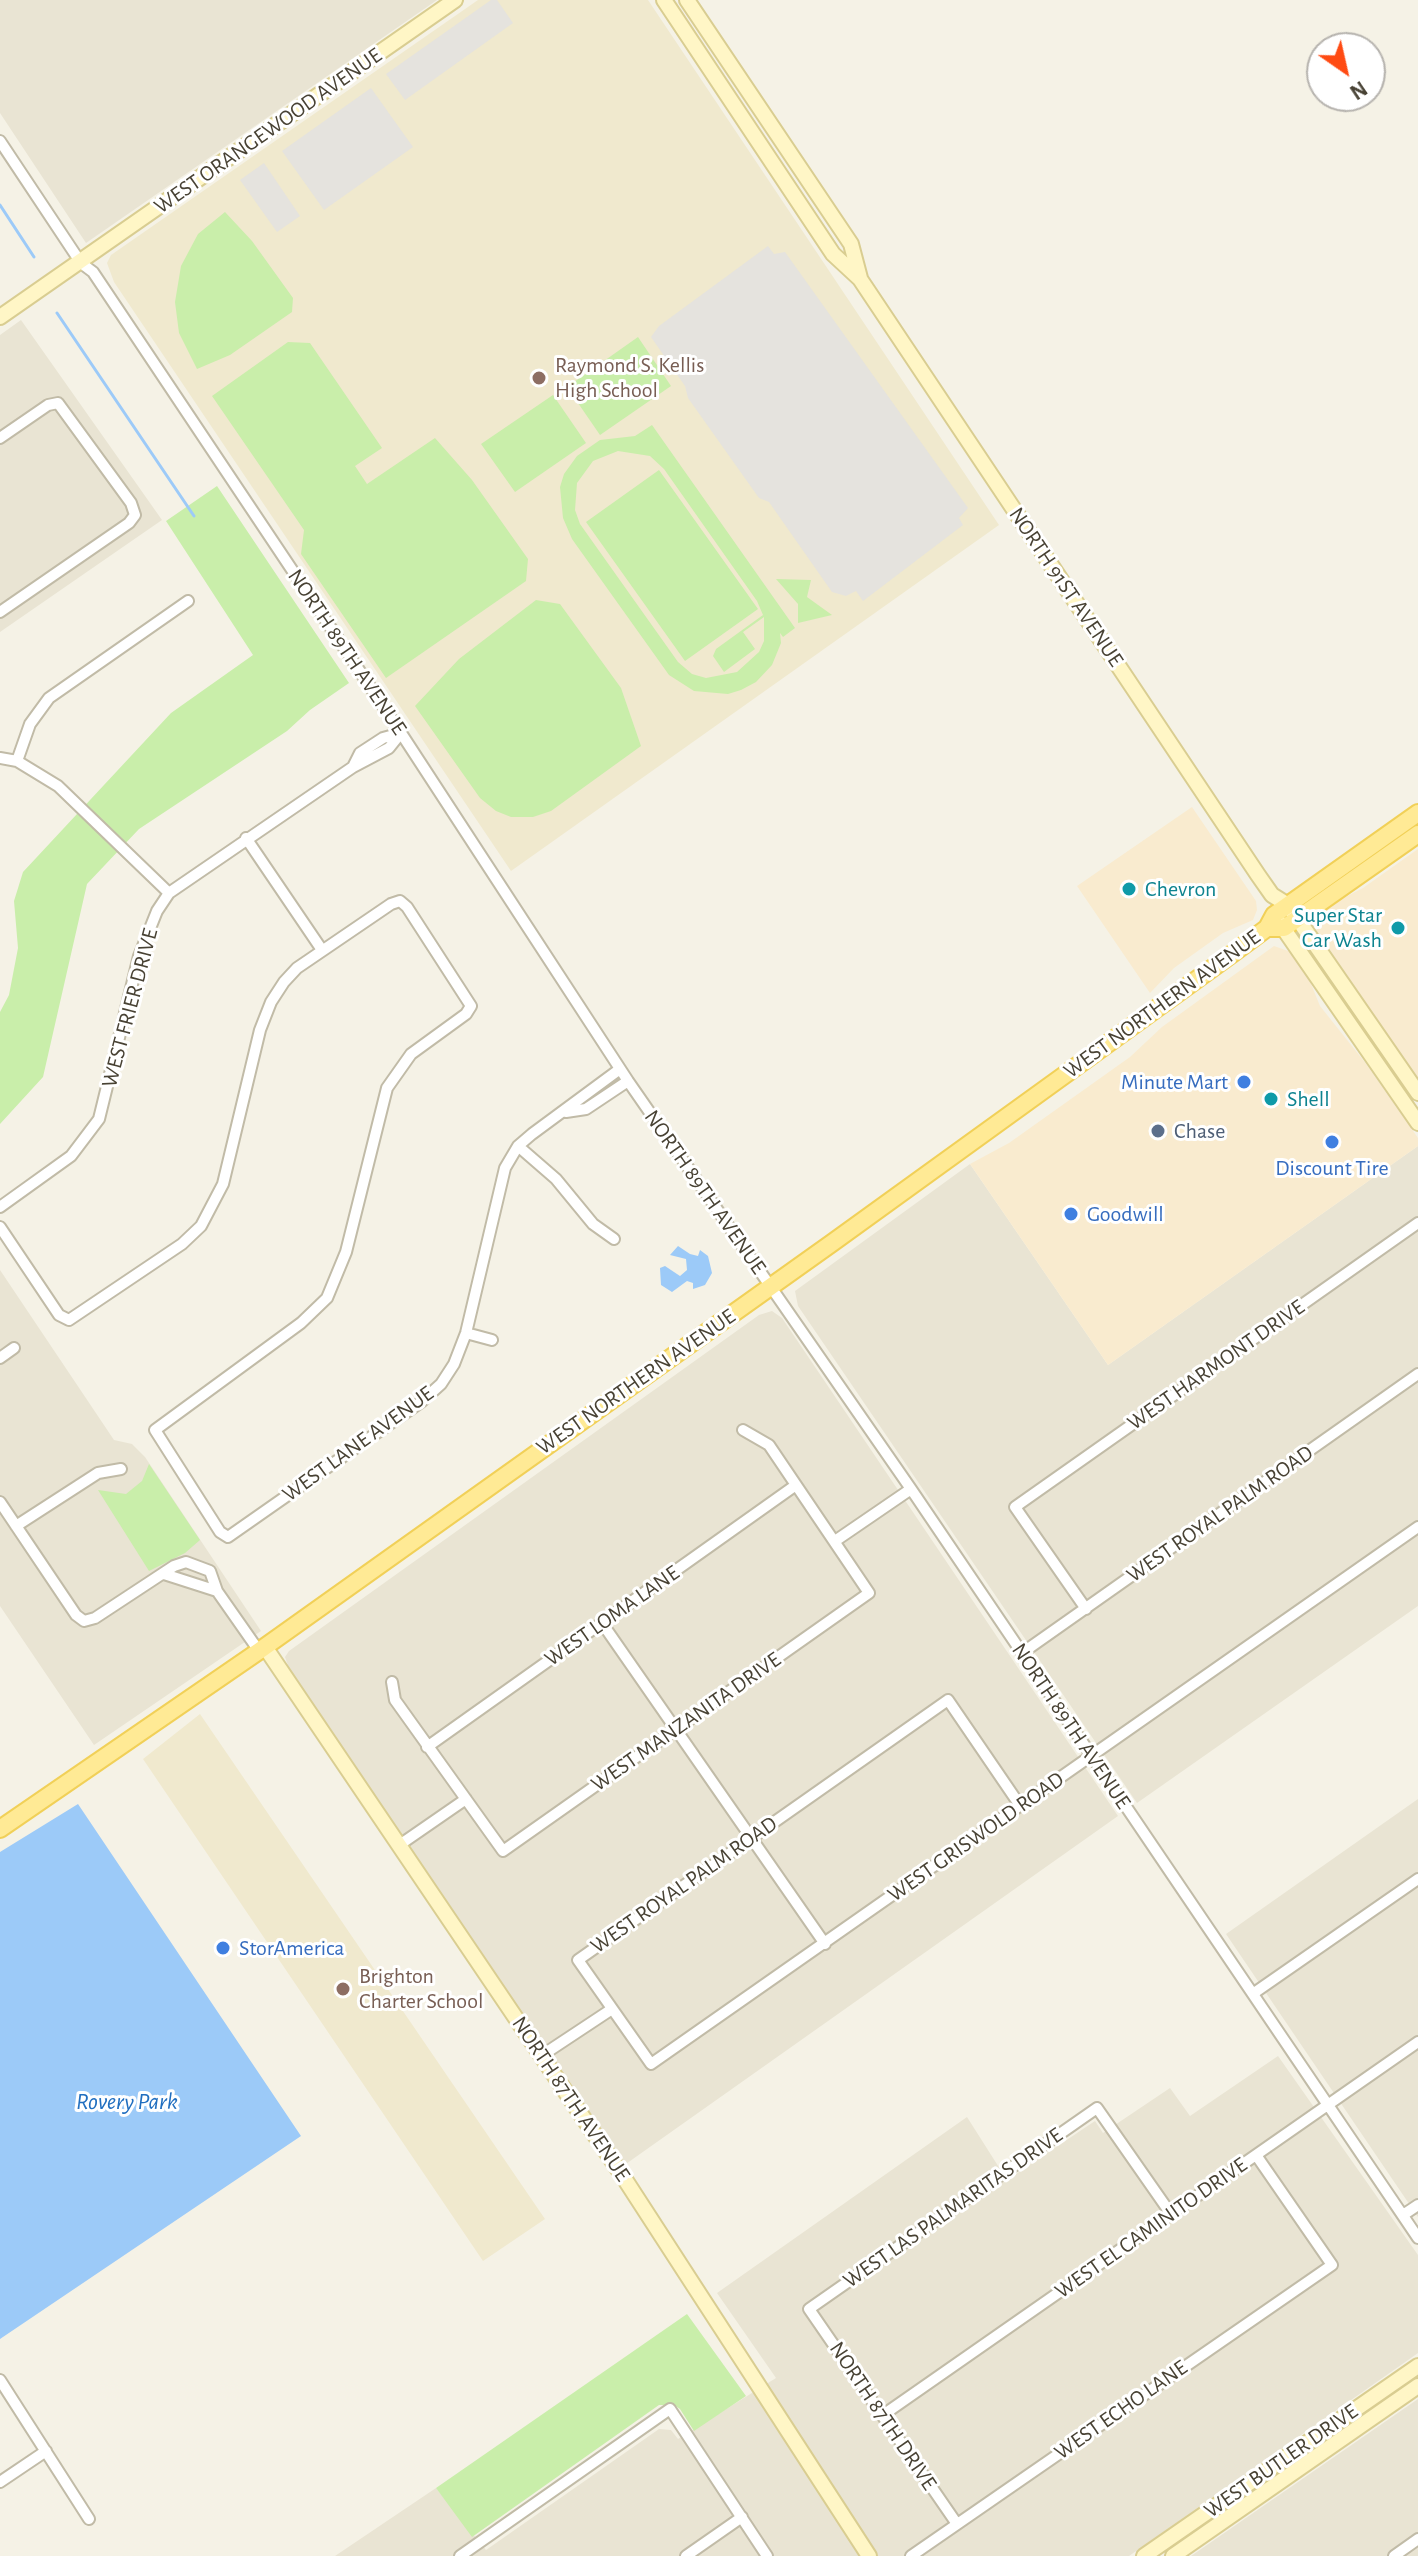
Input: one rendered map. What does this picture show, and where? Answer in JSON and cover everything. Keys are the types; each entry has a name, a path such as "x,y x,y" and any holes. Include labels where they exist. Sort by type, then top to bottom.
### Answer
{"main road":[{"name":"WEST NORTHERN AVENUE","path":"0,1829 262,1649 771,1286 1282,919 1418,813"},
{"name":"WEST NORTHERN AVENUE","path":"1282,919 1418,834"}],"street":[{"name":"WEST ORANGEWOOD AVENUE","path":"0,317 455,0"},
{"name":"NORTH 91ST AVENUE","path":"664,0 833,254 860,279 1272,895 1282,919 1418,1123"},
{"name":"NORTH 91ST AVENUE","path":"687,0 851,244 860,279"},
{"name":"NORTH 89TH AVENUE","path":"0,141 81,263 93,272 401,733 628,1081 911,1489 1418,2238"},
{"path":"768,157 785,146"},
{"path":"0,438 48,405 58,403 131,503 135,515 129,523 0,612"},
{"path":"17,761 30,724 49,698 188,601"},
{"name":"WEST FRIER DRIVE","path":"0,1207 71,1156 99,1119 139,956 157,911 169,893 353,767 389,748 401,733"},
{"path":"0,758 17,761 58,786 169,893"},
{"path":"0,1227 59,1315 69,1320 182,1244 201,1226 223,1184 260,1030 271,1002 297,968 322,950 246,838"},
{"name":"WEST LANE AVENUE","path":"322,950 400,901 407,907 471,1006 466,1014 411,1054 387,1088 346,1252 327,1298 301,1323 161,1422 155,1430 220,1532 228,1537 421,1402 441,1384 454,1364 466,1333 499,1186 518,1146 620,1069"},
{"name":"NORTH 91ST AVENUE","path":"1282,919 1418,1093"},
{"path":"1366,1049 1373,1048 1382,1054 1418,1103"},
{"name":"WEST LANE AVENUE","path":"566,1112 586,1109 628,1081"},
{"path":"518,1146 556,1179 593,1224 614,1239"},
{"name":"WEST HARMONT DRIVE","path":"1086,1609 1015,1507 1418,1223"},
{"path":"466,1333 492,1340"},
{"path":"0,1358 14,1348"},
{"name":"WEST ROYAL PALM ROAD","path":"1022,1653 1418,1374"},
{"path":"743,1430 769,1445 835,1541 911,1489"},
{"path":"16,1526 98,1473 121,1469"},
{"name":"WEST LOMA LANE","path":"427,1747 796,1485"},
{"path":"0,1502 76,1615 84,1621 95,1618 186,1562 199,1565 192,1581"},
{"name":"WEST GRISWOLD ROAD","path":"612,2009 651,2064 1418,1527"},
{"name":"WEST MANZANITA DRIVE","path":"466,1799 503,1851 869,1593 835,1541"},
{"name":"NORTH 87TH AVENUE","path":"199,1565 210,1571 217,1591 262,1649 660,2232 869,2556"},
{"path":"164,1574 192,1581 202,1589 217,1591"},
{"path":"602,1623 825,1944"},
{"path":"392,1682 395,1700 466,1799 398,1846"},
{"name":"WEST ROYAL PALM ROAD","path":"612,2009 578,1960 948,1700 1019,1804"},
{"path":"1254,1993 1418,1879"},
{"path":"541,2056 612,2009"},
{"name":"WEST EL CAMINITO DRIVE","path":"883,2415 1418,2042"},
{"name":"WEST LAS PALMARITAS DRIVE","path":"809,2309 1097,2108 1171,2214"},
{"name":"WEST ECHO LANE","path":"911,2556 1332,2265 1256,2155"},
{"path":"1403,2215 1418,2205"},
{"name":"NORTH 87TH DRIVE","path":"809,2309 957,2524"},
{"name":"WEST BUTLER DRIVE","path":"1144,2556 1418,2366"},
{"path":"0,2380 89,2519"},
{"name":"WEST BUTLER DRIVE","path":"1173,2556 1418,2386"},
{"path":"460,2556 670,2409 767,2556"},
{"path":"0,2482 46,2451"},
{"path":"686,2556 742,2517"},
{"path":"1394,2556 1418,2539"}],"shaded area":[{"path":"0,0 437,0 86,243 0,113"},
{"name":"Raymond S. Kellis High School","path":"478,0 648,0 999,525 511,871 114,282 107,263 111,255"},
{"path":"491,0 497,0 513,23 405,100 386,74"},
{"path":"371,88 413,147 324,210 282,151"},
{"path":"264,163 300,216 277,232 240,180"},
{"path":"768,246 774,254 785,252 968,508 959,518 963,525 863,601 856,591 846,596 832,592 769,502 759,498 688,398 685,386 651,337 659,326"},
{"path":"21,320 162,520 0,632 0,335"},
{"path":"1192,807 1256,901 1257,910 1253,920 1223,933 1174,968 1150,993 1077,886"},
{"path":"1418,849 1418,1081 1317,932 1315,922 1326,907 1363,888"},
{"path":"1274,946 1291,952 1307,974 1320,1006 1367,1065 1418,1138 1418,1146 1108,1365 970,1164 1009,1143 1130,1057 1162,1027"},
{"path":"1418,1146 1418,1606 1137,1803 798,1306 795,1291 970,1164 1108,1365"},
{"path":"0,1270 114,1440 132,1444 145,1457 261,1631 94,1745 0,1606"},
{"path":"772,1311 782,1318 1118,1816 623,2166 292,1677 285,1657 289,1651 759,1315"},
{"name":"Brighton Charter School","path":"200,1714 545,2219 483,2261 143,1759"},
{"path":"1418,1799 1418,2217 1226,1934"},
{"path":"1278,2056 1418,2255 1418,2353 1129,2556 335,2556 436,2488 486,2550 659,2429 671,2430 678,2439 776,2378 717,2293 967,2117 1007,2180 1095,2121 1103,2133 1170,2088 1190,2116"},
{"path":"1418,2399 1418,2556 1191,2556"}],"green space":[{"path":"225,212 252,241 293,298 292,312 230,355 197,369 179,333 175,302 181,266 198,234"},
{"path":"638,337 671,386 600,435 567,387"},
{"path":"288,342 310,343 382,448 355,466 367,484 435,438 472,480 528,559 526,581 386,678 301,554 304,530 212,396"},
{"path":"553,395 586,443 515,492 481,444"},
{"path":"652,425 795,628 783,637 780,633 781,643 772,665 756,682 741,690 728,694 694,691 669,675 572,539 563,518 560,487 564,474 577,456 600,440 635,436","holes":["618,451 650,456 664,469 757,601 763,615 716,649 713,656 724,672 755,649 743,632 764,617 764,641 759,652 737,672 706,678 692,674 678,662 580,524 575,510 577,483 593,461"]},
{"path":"659,470 758,609 685,661 586,522"},
{"path":"217,486 349,683 310,710 287,731 139,829 87,884 43,1077 0,1124 0,1012 9,995 18,948 14,901 23,872 171,713 253,655 166,521"},
{"path":"776,579 811,580 807,597 832,615 798,623 798,604"},
{"path":"536,600 560,604 621,688 641,746 551,811 533,817 511,817 496,811 480,798 415,706 459,659"},
{"path":"149,1464 200,1540 185,1553 149,1571 98,1490 126,1494 142,1481"},
{"path":"687,2314 746,2396 694,2431 680,2409 674,2405 659,2405 472,2537 436,2488"}],"water":[{"path":"678,1246 690,1254 698,1256 700,1250 708,1256 712,1273 705,1285 693,1289 693,1283 687,1281 672,1292 661,1285 660,1268 665,1266 680,1276 687,1270 686,1259 670,1255"},
{"name":"Rovery Park","path":"78,1804 301,2136 0,2339 0,1852"}],"waterway":[{"path":"0,205 34,257"},
{"path":"57,313 194,516"}],"place":[{"name":"Raymond S. Kellis High School","path":"539,378"},
{"name":"Chevron","path":"1129,889"},
{"name":"Super Star Car Wash","path":"1398,928"},
{"name":"Minute Mart","path":"1244,1082"},
{"name":"Shell","path":"1271,1099"},
{"name":"Chase","path":"1158,1131"},
{"name":"Discount Tire","path":"1332,1142"},
{"name":"Goodwill","path":"1071,1214"},
{"name":"StorAmerica","path":"223,1948"},
{"name":"Brighton Charter School","path":"343,1989"}]}
